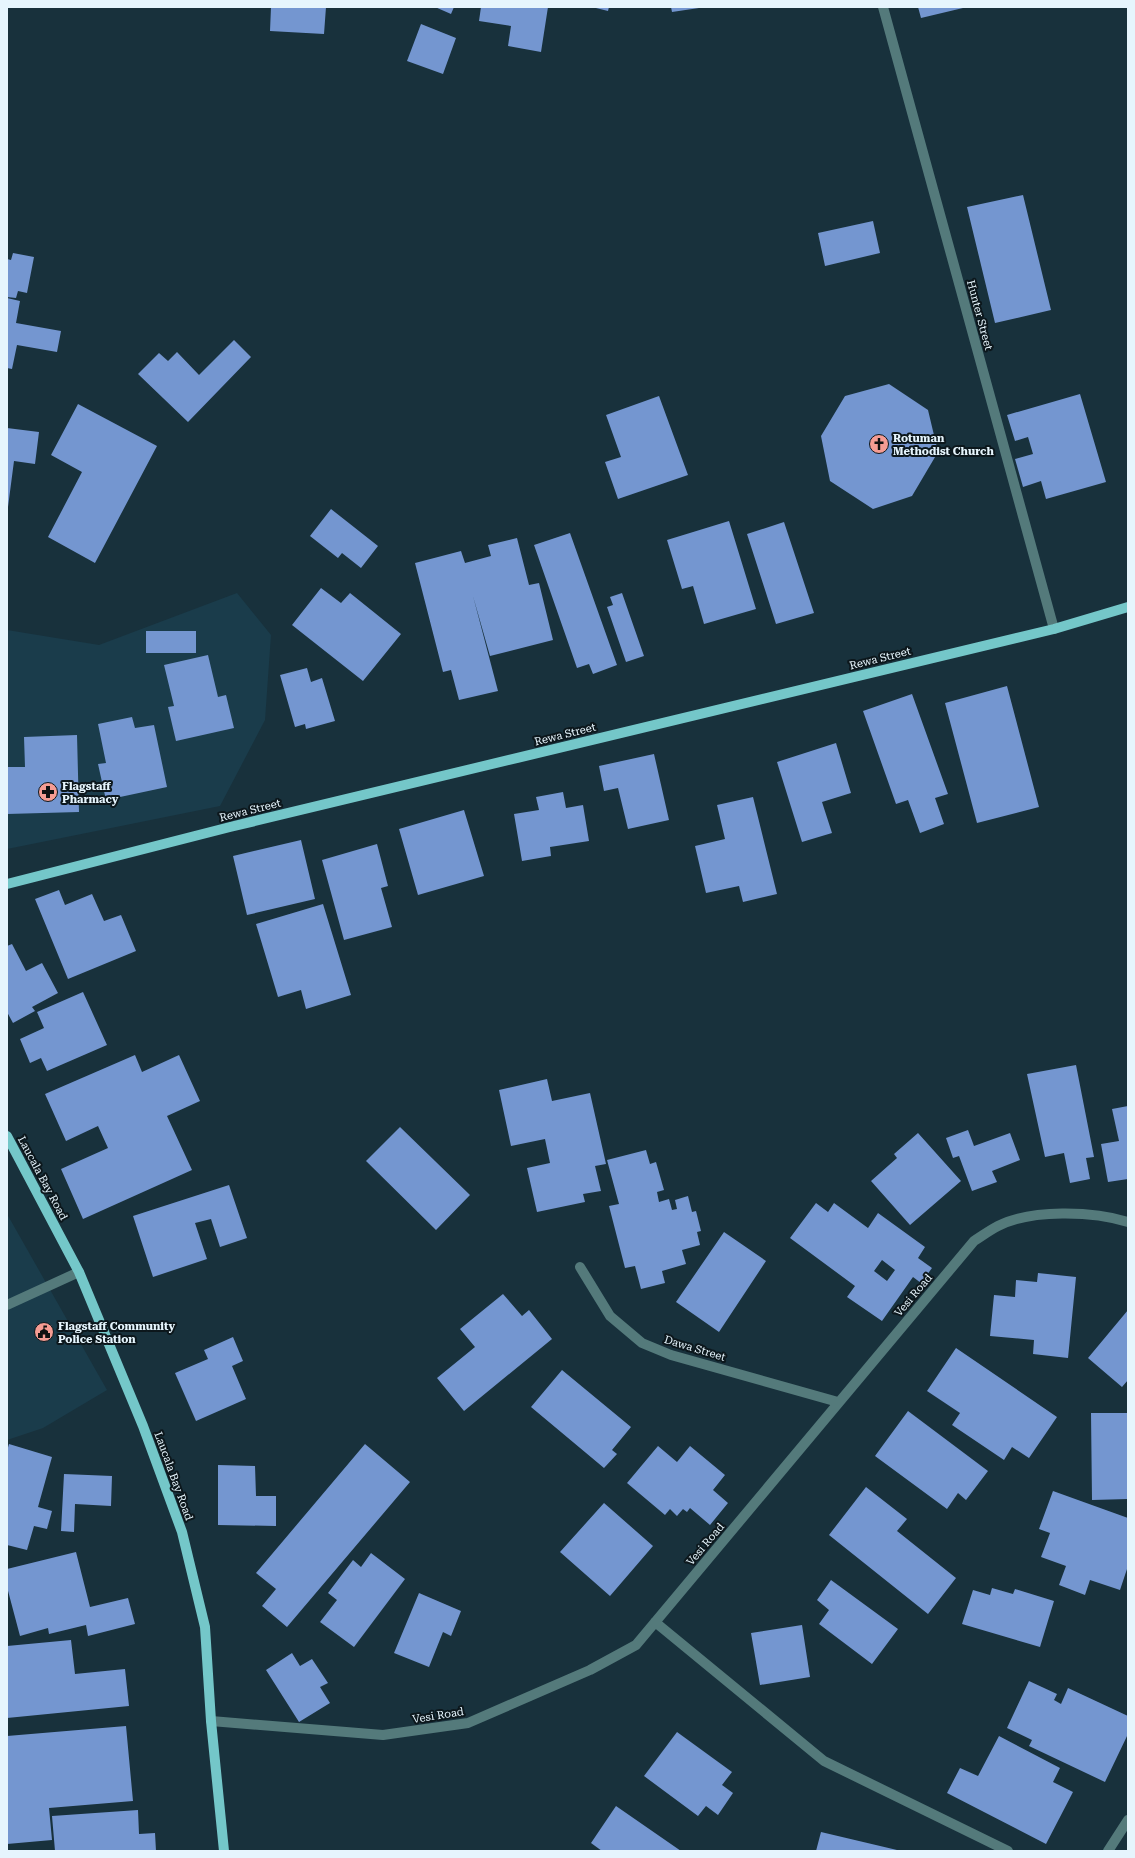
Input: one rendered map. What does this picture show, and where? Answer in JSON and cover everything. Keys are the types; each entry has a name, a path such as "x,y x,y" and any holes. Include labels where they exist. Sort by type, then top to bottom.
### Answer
{"main road":[{"name":"Rewa Street","path":"7,884 245,823 1054,629 1128,608"},
{"name":"Laucala Bay Road","path":"7,1136 79,1272 143,1426 182,1532 205,1627 211,1721 224,1851"}],"street":[{"name":"Hunter Street","path":"884,7 1054,629"},
{"name":"Vesi Road","path":"211,1721 383,1735 468,1723 590,1670 636,1644 656,1622 838,1402 974,1241 998,1226 1026,1217 1066,1213 1115,1218 1128,1222"},
{"name":"Dawa Street","path":"580,1267 610,1316 642,1343 671,1355 838,1402"},
{"path":"7,1305 79,1272"},
{"path":"656,1622 824,1761 1008,1851"},
{"path":"1108,1851 1128,1820"}],"shaded area":[{"path":"237,593 271,635 265,720 220,806 7,849 7,630 99,645"},
{"path":"7,1214 107,1390 43,1428 7,1440"}],"building":[{"path":"271,7 326,7 324,34 270,31"},
{"path":"435,7 454,7 451,14"},
{"path":"481,7 548,7 541,52 508,46 511,26 479,21"},
{"path":"592,7 609,7 608,11"},
{"path":"671,7 699,7 699,8 672,12"},
{"path":"918,7 963,7 963,8 921,18"},
{"path":"421,24 456,38 443,74 407,61"},
{"path":"1023,195 1051,310 995,323 967,207"},
{"path":"873,221 880,253 825,266 818,233"},
{"path":"13,253 34,257 27,293 18,291 16,298 7,297 7,259 11,260"},
{"path":"7,298 20,301 16,323 61,331 57,352 17,345 12,369 7,368"},
{"path":"234,340 251,357 188,422 138,374 159,353 168,361 177,352 199,375"},
{"name":"Rotuman Methodist Church","path":"889,384 928,410 938,452 912,496 873,509 830,481 821,436 845,396"},
{"path":"1080,394 1106,482 1046,499 1041,481 1023,487 1015,459 1033,454 1028,437 1015,441 1007,415"},
{"path":"659,396 688,475 618,499 605,462 621,457 606,415"},
{"path":"78,404 157,446 95,563 48,537 82,472 51,455"},
{"path":"7,428 39,432 35,464 14,461 8,507"},
{"path":"331,509 378,546 361,568 342,553 338,558 310,536"},
{"path":"729,521 756,609 704,624 693,586 682,589 667,540"},
{"path":"784,522 814,613 776,624 747,534"},
{"path":"570,533 617,665 593,674 589,664 577,668 534,545"},
{"path":"517,538 529,585 539,583 553,640 490,656 473,596 498,691 459,700 451,670 443,672 415,563 461,551 465,563 491,556 488,545"},
{"path":"321,588 341,603 350,593 401,634 363,681 292,625"},
{"path":"622,593 644,656 626,662 607,607 613,605 610,597"},
{"path":"146,631 196,631 196,653 146,653"},
{"path":"208,655 218,697 226,695 234,728 176,741 168,707 174,706 164,665"},
{"path":"307,668 311,682 322,678 335,721 306,729 305,724 295,727 280,675"},
{"path":"1007,686 1039,807 977,823 945,703"},
{"path":"912,694 948,794 935,798 944,824 920,833 908,800 896,804 863,711"},
{"path":"132,717 135,728 154,725 167,787 106,800 98,764 106,763 98,724"},
{"path":"77,735 79,812 7,814 7,767 25,767 24,737"},
{"path":"836,743 851,793 822,802 832,833 802,842 777,762"},
{"path":"654,754 669,820 628,829 618,788 604,791 599,766"},
{"path":"563,792 566,808 583,805 589,841 550,847 551,856 522,861 514,814 539,810 536,797"},
{"path":"753,797 777,894 743,902 739,886 706,893 695,846 725,839 717,805"},
{"path":"464,810 484,876 418,895 399,829"},
{"path":"301,840 315,899 247,915 233,856"},
{"path":"377,844 388,886 381,888 392,927 344,940 322,860"},
{"path":"59,890 65,905 92,894 104,921 121,915 136,951 68,979 35,899"},
{"path":"323,904 351,995 306,1009 301,990 278,997 256,924"},
{"path":"12,944 26,971 42,963 58,993 32,1007 35,1011 13,1023 7,1012 7,946"},
{"path":"83,992 107,1045 47,1071 41,1058 30,1063 20,1039 44,1028 37,1012"},
{"path":"135,1055 142,1072 179,1055 200,1101 167,1116 192,1170 83,1219 61,1169 108,1148 98,1126 66,1141 45,1094"},
{"path":"1076,1065 1094,1157 1086,1158 1090,1179 1070,1183 1064,1153 1045,1157 1027,1074"},
{"path":"547,1079 552,1101 590,1093 606,1164 595,1166 601,1191 583,1194 585,1202 537,1212 527,1168 550,1163 545,1139 511,1146 499,1090"},
{"path":"1128,1106 1128,1179 1108,1182 1101,1144 1119,1141 1112,1109"},
{"path":"400,1127 470,1195 436,1230 366,1161"},
{"path":"968,1130 974,1146 1010,1133 1020,1160 992,1171 997,1182 972,1191 959,1156 953,1158 946,1138"},
{"path":"918,1133 961,1181 910,1225 871,1181 897,1158 894,1154"},
{"path":"646,1150 650,1164 656,1162 664,1190 657,1192 659,1202 669,1199 672,1210 677,1209 675,1200 688,1196 692,1212 696,1211 701,1231 697,1232 700,1245 682,1250 686,1264 662,1271 665,1283 641,1289 635,1266 625,1268 609,1206 619,1204 607,1160"},
{"path":"229,1185 247,1238 220,1247 211,1219 195,1223 207,1259 153,1277 133,1216"},
{"path":"816,1203 828,1212 834,1203 868,1228 878,1213 925,1247 918,1258 932,1268 921,1283 913,1277 882,1321 847,1297 855,1286 790,1238","holes":["882,1260 895,1270 887,1281 874,1271"]},
{"path":"724,1232 766,1261 719,1332 676,1302"},
{"path":"1038,1273 1076,1277 1068,1358 1033,1354 1034,1340 990,1336 994,1295 1015,1297 1016,1280 1037,1282"},
{"path":"503,1294 522,1316 529,1310 552,1339 464,1411 437,1378 475,1347 460,1329"},
{"path":"1128,1310 1128,1380 1122,1387 1088,1358"},
{"path":"233,1337 243,1361 232,1366 246,1399 196,1421 175,1373 208,1359 204,1350"},
{"path":"956,1348 1057,1417 1029,1458 1012,1447 1004,1460 952,1425 960,1413 927,1391"},
{"path":"562,1370 631,1427 612,1450 617,1454 604,1468 531,1407"},
{"path":"908,1411 988,1471 966,1500 958,1493 947,1509 875,1456"},
{"path":"1091,1413 1128,1413 1128,1499 1092,1500"},
{"path":"9,1444 52,1457 38,1507 52,1511 47,1529 34,1526 27,1550 7,1545 7,1451"},
{"path":"365,1444 410,1482 287,1627 262,1606 276,1589 256,1573"},
{"path":"658,1446 677,1462 690,1446 725,1475 713,1490 728,1503 710,1525 690,1508 687,1512 683,1509 677,1516 670,1509 665,1515 627,1483"},
{"path":"218,1465 255,1466 256,1496 276,1496 276,1526 218,1525"},
{"path":"64,1474 112,1476 111,1506 75,1504 74,1532 61,1531"},
{"path":"866,1487 907,1519 897,1531 956,1578 928,1614 829,1535"},
{"path":"1053,1491 1128,1518 1128,1566 1120,1590 1090,1580 1085,1595 1059,1585 1066,1566 1041,1557 1050,1533 1039,1529"},
{"path":"604,1503 653,1546 610,1596 560,1552"},
{"path":"76,1552 90,1607 128,1598 135,1624 88,1636 86,1625 49,1634 48,1628 20,1636 7,1587 7,1569"},
{"path":"371,1553 405,1579 354,1647 320,1622 337,1600 328,1593 353,1560 361,1567"},
{"path":"831,1580 898,1629 872,1664 819,1624 829,1610 817,1600"},
{"path":"992,1588 1013,1594 1015,1589 1054,1601 1040,1647 962,1624 973,1590 990,1595"},
{"path":"419,1593 461,1611 451,1636 443,1632 429,1667 394,1653"},
{"path":"802,1625 810,1677 760,1685 751,1633"},
{"path":"71,1640 75,1674 125,1669 129,1706 7,1718 7,1646"},
{"path":"292,1653 300,1666 312,1659 328,1683 320,1687 330,1703 299,1722 266,1670"},
{"path":"1029,1681 1057,1694 1054,1700 1061,1704 1068,1688 1128,1716 1128,1734 1105,1782 1029,1746 1032,1740 1007,1728"},
{"path":"126,1726 133,1801 49,1808 52,1840 7,1844 7,1736"},
{"path":"677,1732 732,1772 722,1785 733,1793 718,1815 706,1806 698,1816 644,1776"},
{"path":"999,1736 1060,1768 1053,1782 1073,1792 1046,1844 947,1793 960,1768 978,1776"},
{"path":"616,1806 681,1851 602,1851 591,1843"},
{"path":"138,1810 139,1834 155,1833 156,1851 55,1851 52,1816"},
{"path":"821,1832 897,1850 897,1851 816,1851"}],"place":[{"name":"Rotuman Methodist Church","path":"879,444"},
{"name":"Flagstaff Pharmacy","path":"48,792"},
{"name":"Flagstaff Community Police Station","path":"44,1332"}]}
